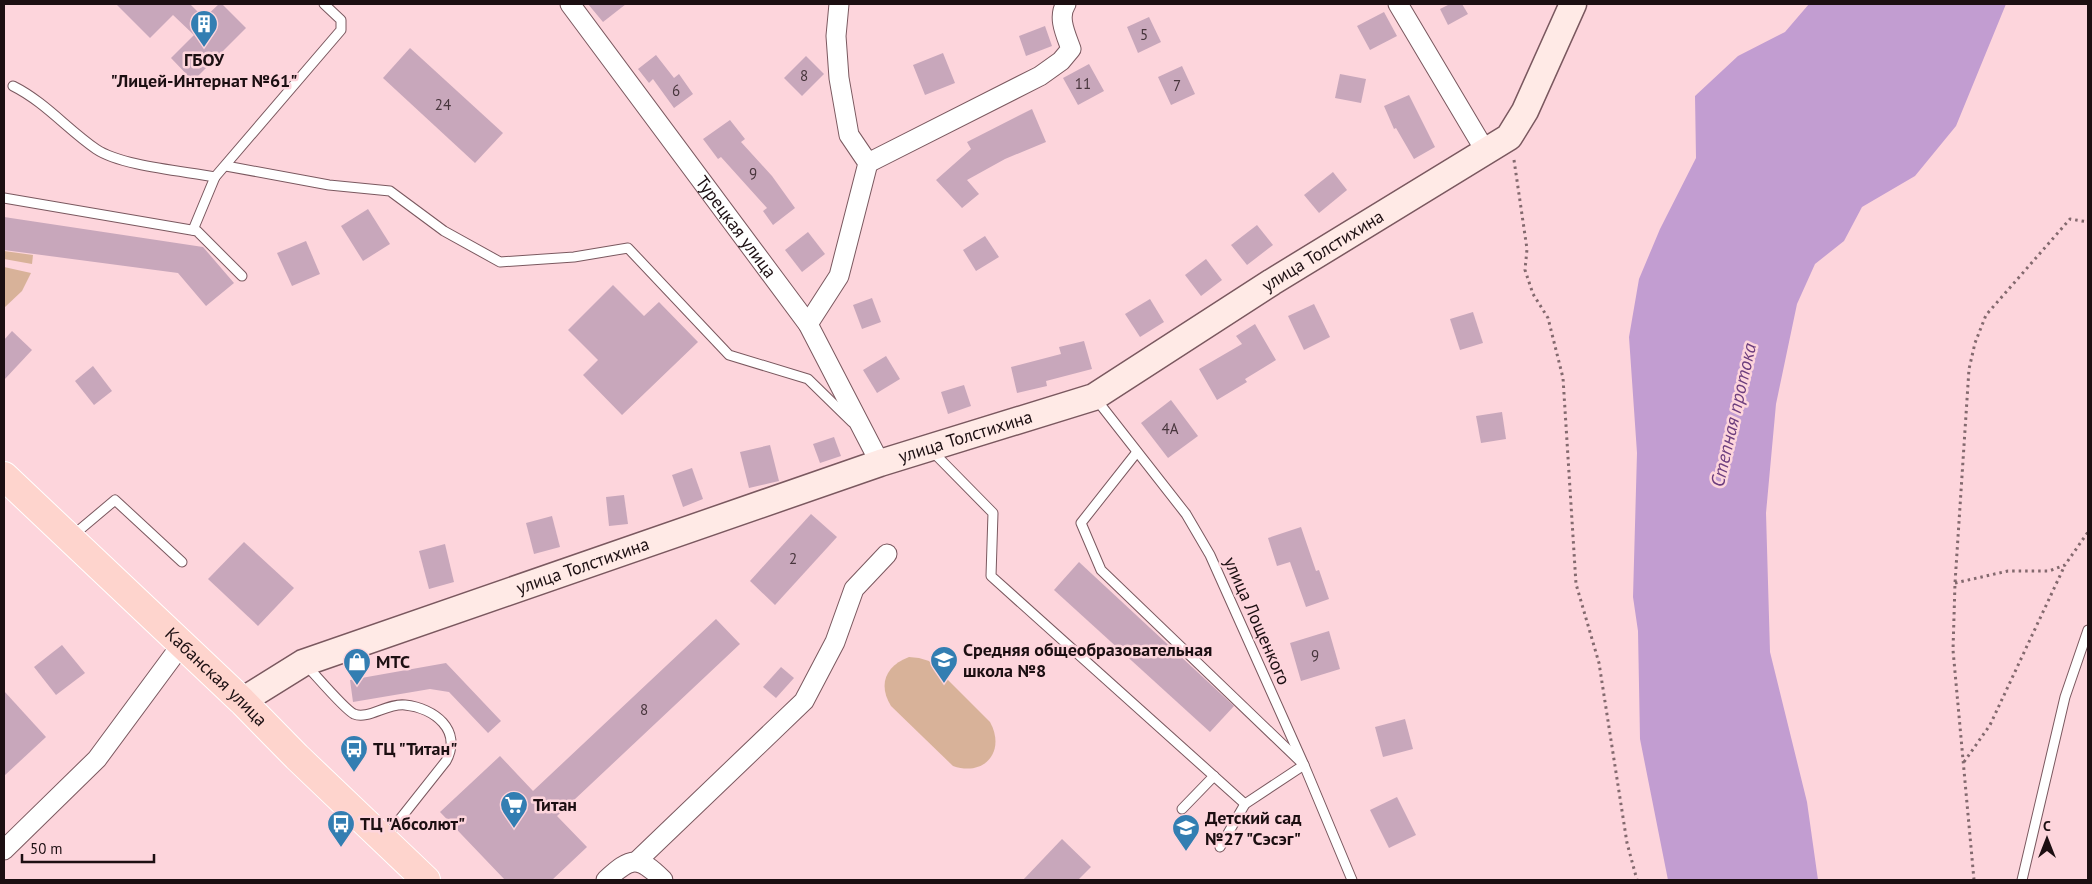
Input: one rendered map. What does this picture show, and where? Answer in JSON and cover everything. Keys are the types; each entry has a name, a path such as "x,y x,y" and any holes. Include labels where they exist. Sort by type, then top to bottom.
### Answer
{"main road":[{"name":"Кабанская улица","path":"4,476 242,701 426,880"}],"street":[{"name":"Турецкая улица","path":"570,4 808,324 880,463"},
{"path":"839,4 836,36 838,78 849,135 868,163"},
{"path":"808,324 838,276 868,163 1040,76 1061,61 1071,49 1062,20 1062,9 1066,4"},
{"path":"1398,4 1486,152"},
{"name":"улица Толстихина","path":"242,701 303,662 880,463 1094,397 1272,282 1509,137 1525,110 1573,4"},
{"path":"606,880 624,864 637,860 804,701 835,642 854,589 887,554"},
{"path":"4,850 97,759 182,644"},
{"path":"637,860 648,865 662,880"}],"lane":[{"path":"193,230 215,177 341,30 341,20 324,4"},
{"path":"13,86 34,96 96,149 115,158 215,177"},
{"path":"226,166 329,184 390,191 444,231 500,262 574,257 628,248 729,354 808,379 867,437"},
{"path":"4,198 197,231 242,276"},
{"name":"улица Лощенкого","path":"1094,397 1186,514 1210,555 1304,765 1352,880"},
{"path":"928,448 993,513 991,576 1245,804"},
{"path":"1137,452 1082,523 1101,570 1304,765 1245,804 1220,847"},
{"path":"70,538 115,500 182,562"},
{"path":"2022,880 2065,697 2088,630"},
{"path":"303,662 352,714 366,716 373,711 393,705 416,707 438,717 450,735 452,752 384,840"},
{"path":"1182,809 1214,776"}],"path":[{"path":"1509,137 1527,249 1525,270 1533,294 1548,318 1563,378 1576,584 1599,663 1626,843 1637,880"},
{"path":"1974,880 1953,650 1955,583 1970,369 1975,343 1986,315 2070,219 2088,222"},
{"path":"1964,762 1990,725 2065,565 2088,532"},
{"path":"1955,583 2008,572 2049,571 2065,565"}],"shaded area":[{"path":"4,251 33,255 32,264 4,259"},
{"path":"4,267 31,273 22,291 4,308"},
{"path":"909,657 929,661 990,722 994,733 994,752 983,765 975,768 953,766 891,706 885,691 886,677 894,666"}],"water":[{"name":"Степная протока","path":"1809,4 2006,4 1956,126 1915,176 1862,207 1844,241 1815,264 1797,304 1776,404 1766,513 1770,652 1807,802 1818,880 1668,880 1640,739 1638,631 1633,597 1637,453 1629,337 1639,279 1660,229 1696,158 1695,96 1738,56 1785,32"}],"building":[{"name":"ГБОУ \"Лицей-Интернат №61\"","path":"116,4 190,4 204,18 219,4 222,4 246,28 193,81 171,58 194,35 173,15 150,38"},
{"path":"588,4 626,4 603,22"},
{"path":"1450,4 1462,4 1468,14 1448,25 1440,9"},
{"path":"1384,12 1397,36 1370,50 1357,26"},
{"path":"1149,17 1161,42 1138,53 1127,27"},
{"path":"1045,26 1052,46 1026,56 1019,36"},
{"path":"410,48 503,133 475,163 383,78"},
{"path":"943,53 955,83 925,95 913,65"},
{"path":"656,55 674,78 679,74 693,94 674,108 653,79 649,83 638,69"},
{"path":"806,56 824,74 802,96 784,78"},
{"path":"1089,64 1104,91 1078,105 1063,78"},
{"path":"1182,66 1195,94 1171,105 1158,77"},
{"path":"1340,74 1366,79 1361,103 1335,98"},
{"path":"1409,95 1435,147 1414,159 1396,128 1394,129 1384,106"},
{"path":"1032,109 1046,142 1005,159 967,180 979,194 962,208 936,180 971,149 967,142"},
{"path":"730,120 745,139 741,142 772,176 795,208 773,225 763,211 767,208 721,157 718,159 703,139"},
{"path":"1333,172 1347,190 1319,213 1304,195"},
{"path":"368,209 390,244 363,261 341,226"},
{"path":"4,217 203,247 234,283 206,306 178,273 4,250"},
{"path":"1257,225 1273,245 1247,265 1231,245"},
{"path":"808,232 825,254 802,272 785,250"},
{"path":"985,236 999,257 976,271 963,250"},
{"path":"306,241 320,274 292,286 277,253"},
{"path":"1206,259 1222,280 1201,296 1185,275"},
{"path":"613,285 644,316 659,302 698,342 622,415 583,375 598,360 568,330"},
{"path":"872,298 881,322 862,329 853,305"},
{"path":"1150,299 1164,322 1140,337 1125,314"},
{"path":"1314,304 1330,337 1304,350 1288,316"},
{"path":"1473,312 1483,343 1460,350 1450,319"},
{"path":"1255,324 1276,360 1245,379 1247,382 1217,400 1199,369 1242,344 1236,336"},
{"path":"12,331 32,350 4,380 4,340"},
{"path":"1084,341 1092,369 1046,381 1047,386 1017,393 1011,367 1061,354 1059,347"},
{"path":"886,356 900,379 877,393 863,370"},
{"path":"93,366 112,391 94,405 75,381"},
{"path":"964,385 971,406 948,414 941,392"},
{"path":"1171,400 1198,436 1168,458 1141,423"},
{"path":"1502,412 1506,439 1481,443 1476,416"},
{"path":"834,437 841,456 820,463 813,444"},
{"path":"770,445 779,481 749,488 740,452"},
{"path":"692,468 703,499 683,507 672,475"},
{"path":"624,495 628,524 609,526 606,497"},
{"path":"811,514 837,537 775,605 750,581"},
{"path":"552,516 560,547 534,554 526,523"},
{"path":"1301,527 1316,571 1319,570 1329,599 1306,607 1290,562 1277,566 1268,538"},
{"path":"244,542 294,588 258,626 208,579"},
{"path":"445,544 454,582 429,589 419,551"},
{"path":"1079,562 1234,706 1210,732 1054,590"},
{"path":"716,619 740,644 557,816 587,847 552,880 505,880 440,812 500,756 533,791"},
{"path":"1329,631 1340,669 1301,681 1290,643"},
{"path":"62,645 85,673 56,695 34,667"},
{"path":"446,663 501,721 488,733 449,692 430,689 353,702 350,680"},
{"path":"781,667 794,678 776,698 763,687"},
{"path":"4,691 46,737 4,776"},
{"path":"1405,719 1413,749 1383,757 1375,727"},
{"path":"1397,797 1416,835 1389,848 1370,810"},
{"path":"1062,839 1091,867 1078,880 1023,880"}],"place":[{"name":"ГБОУ \"Лицей-Интернат №61\"","path":"204,48"},
{"name":"Средняя общеобразовательная школа №8","path":"944,684"},
{"name":"МТС","path":"357,686"},
{"name":"ТЦ \"Титан\"","path":"354,773"},
{"name":"Титан","path":"514,829"},
{"name":"ТЦ \"Абсолют\"","path":"341,848"},
{"name":"Детский сад №27 \"Сэсэг\"","path":"1186,852"}]}
